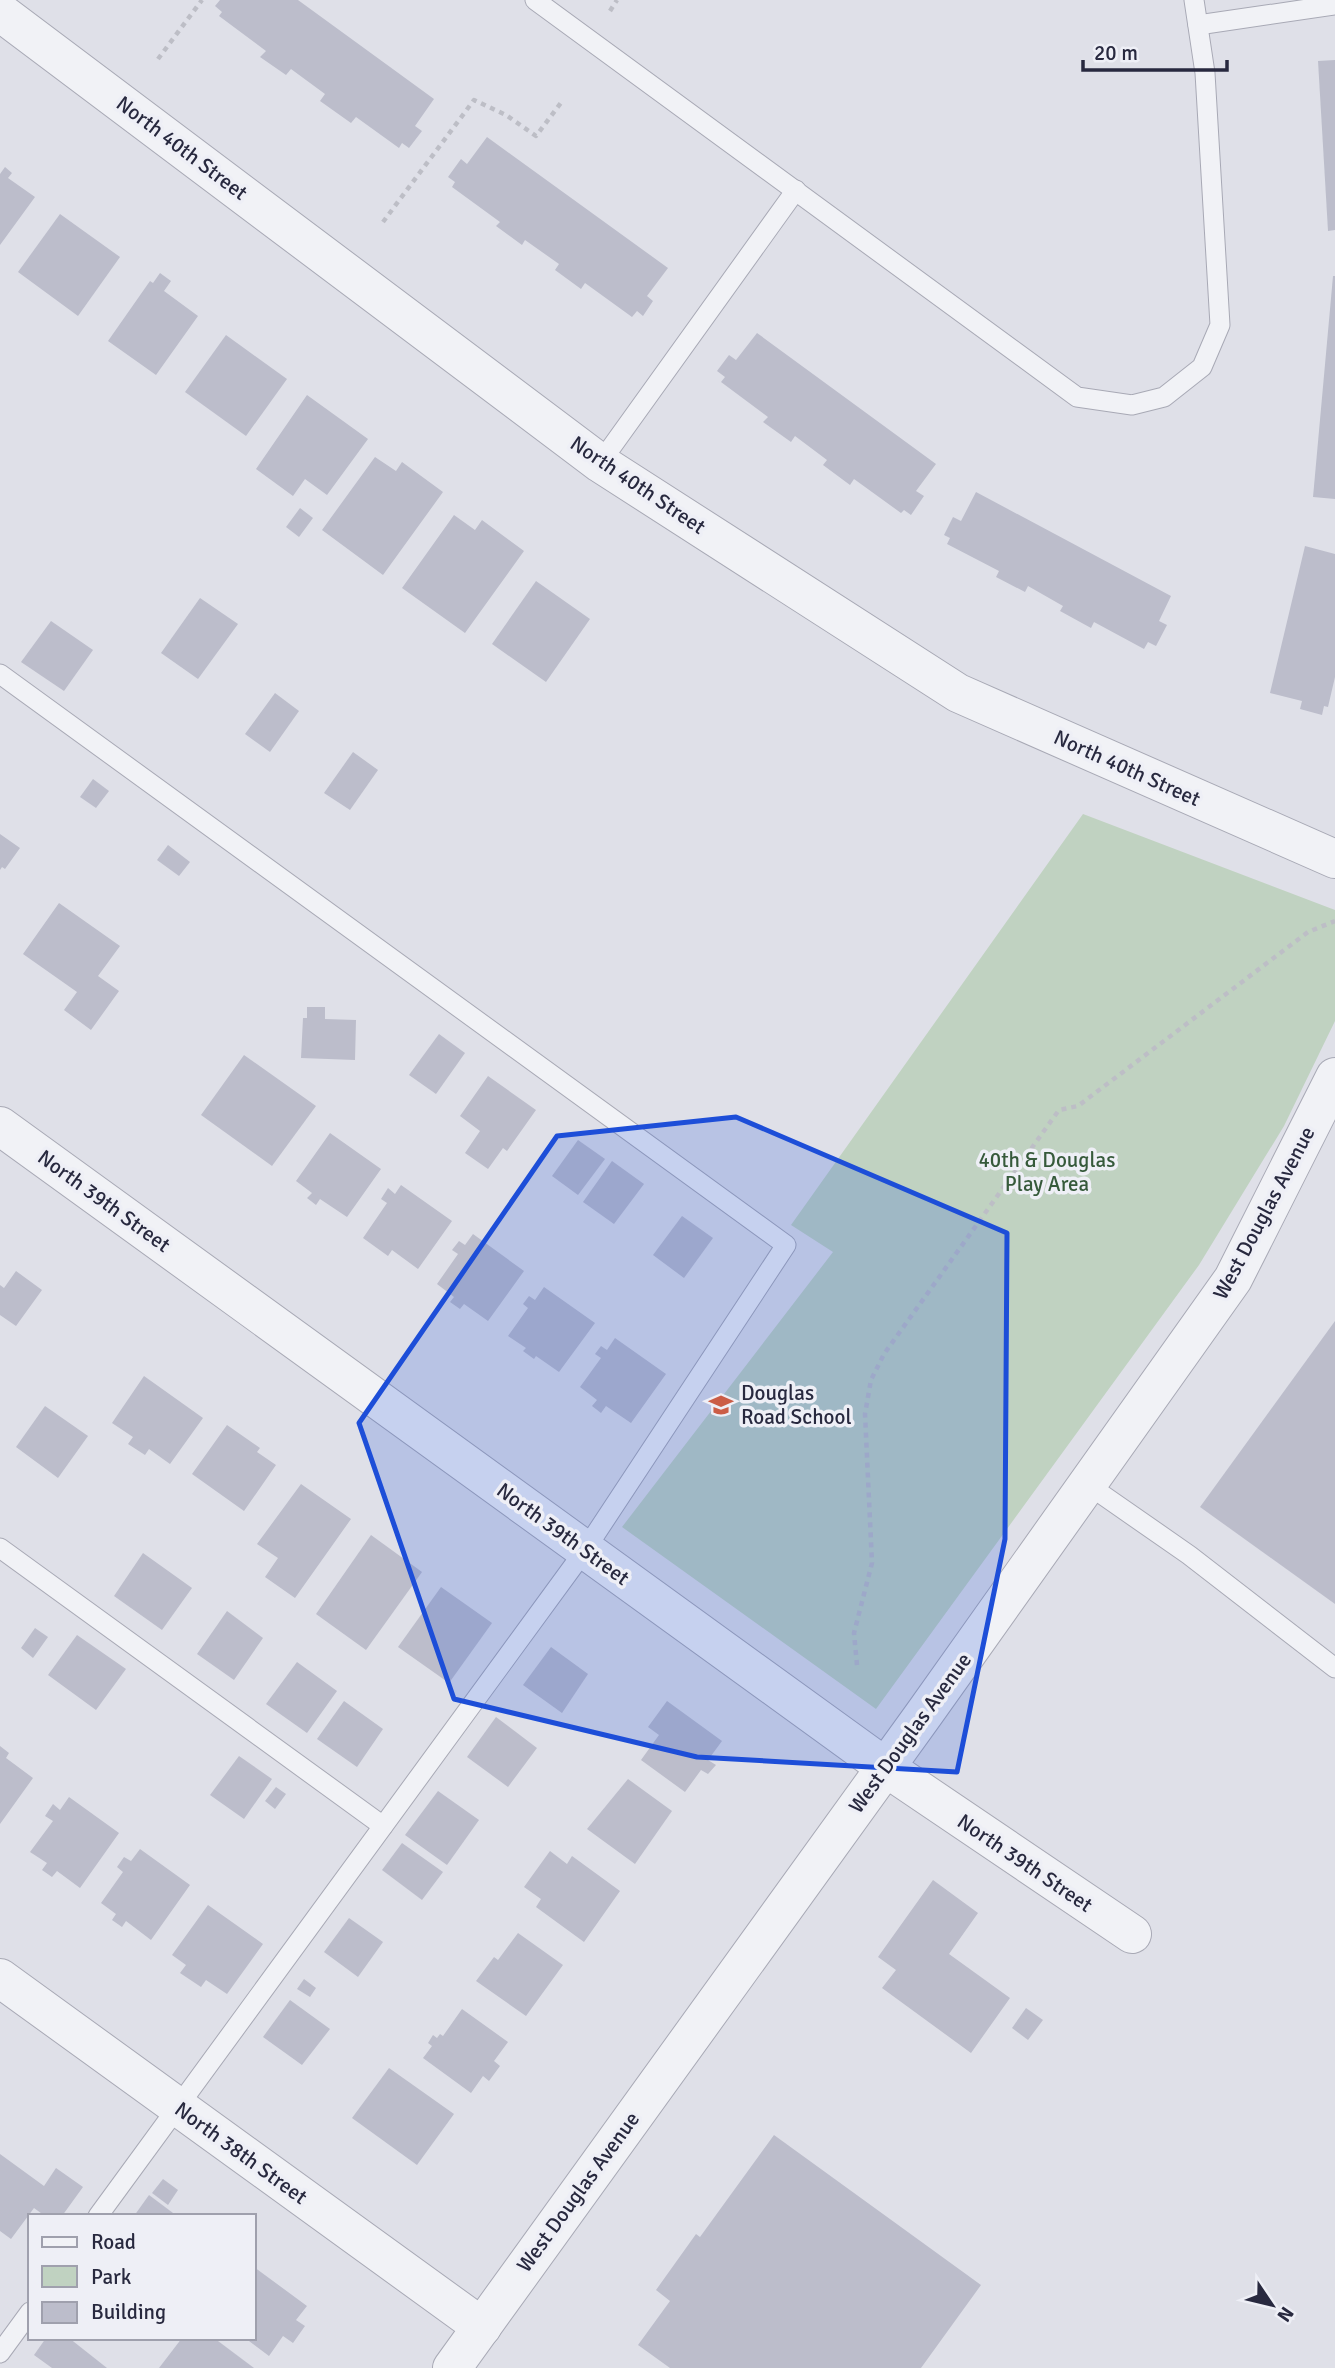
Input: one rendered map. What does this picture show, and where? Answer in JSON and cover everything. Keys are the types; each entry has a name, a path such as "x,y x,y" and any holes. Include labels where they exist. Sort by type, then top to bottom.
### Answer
{"street":[{"name":"North 40th Street","path":"0,12 600,463 958,693 1335,859"},
{"name":"West Douglas Avenue","path":"452,2368 1233,1279 1335,1077"},
{"name":"North 39th Street","path":"0,1126 885,1767 1132,1934"},
{"name":"North 38th Street","path":"0,1978 482,2327"}],"lane":[{"path":"535,0 1076,397 1132,405 1164,397 1202,367 1220,325 1205,73 1194,0"},
{"path":"1198,25 1335,5"},
{"path":"600,463 796,191"},
{"path":"0,674 786,1245 585,1550 99,2214"},
{"path":"1087,1484 1189,1555 1335,1668"},
{"path":"0,1548 383,1826"},
{"path":"0,2353 28,2315"}],"path":[{"path":"158,59 202,0"},
{"path":"383,222 474,100 506,115 536,136 563,100"},
{"path":"857,1665 854,1633 872,1563 865,1414 871,1380 884,1354 1059,1110 1078,1106 1308,932 1335,921"}],"highlighted area":[{"path":"736,1117 1007,1233 1005,1539 957,1772 697,1757 454,1699 359,1423 557,1136"}],"green space":[{"name":"40th & Douglas Play Area","path":"1083,814 1335,910 1335,1021 1284,1126 1199,1265 876,1709 622,1527 833,1252 791,1225"}],"building":[{"path":"220,0 298,0 434,99 415,126 422,131 409,148 402,143 399,148 356,117 351,123 320,101 325,94 291,69 286,75 260,57 266,51 219,16 222,12 215,6"},
{"path":"1335,60 1335,230 1328,231 1318,61"},
{"path":"487,137 668,268 647,296 653,301 643,316 637,311 632,317 585,283 581,289 555,270 559,264 525,240 522,245 496,226 500,222 452,187 455,182 448,177 461,159 467,164"},
{"path":"5,167 12,173 8,178 35,197 0,245 0,174"},
{"path":"60,214 120,257 78,316 18,272"},
{"path":"160,273 171,281 164,291 198,316 156,375 108,341 150,281 153,283"},
{"path":"1335,276 1335,499 1313,497"},
{"path":"757,333 936,464 916,491 924,496 911,515 904,510 901,513 854,479 850,485 823,465 827,460 795,436 791,442 763,422 768,417 721,382 725,377 717,371 729,355 736,360"},
{"path":"226,335 287,379 246,436 185,392"},
{"path":"307,395 368,439 327,495 305,479 293,496 256,469"},
{"path":"375,457 396,471 402,462 443,492 383,575 322,530"},
{"path":"976,492 1171,596 1159,621 1167,625 1156,646 1148,642 1144,649 1094,622 1091,628 1060,611 1063,606 1028,586 1025,592 996,577 999,571 947,544 950,538 944,535 953,517 961,521"},
{"path":"300,508 313,518 299,537 286,527"},
{"path":"454,515 475,530 482,520 524,551 465,633 402,588"},
{"path":"1305,546 1335,554 1335,677 1328,707 1324,706 1322,715 1300,709 1302,701 1270,693"},
{"path":"536,581 590,619 546,682 492,644"},
{"path":"200,598 238,624 198,679 161,653"},
{"path":"51,621 93,650 64,691 21,662"},
{"path":"275,693 299,711 270,752 245,734"},
{"path":"353,752 378,770 350,810 324,793"},
{"path":"93,779 109,791 96,808 80,797"},
{"path":"0,834 20,848 5,869 2,867 0,870"},
{"path":"168,845 190,862 179,876 157,860"},
{"path":"59,903 120,946 98,976 119,991 91,1030 64,1010 77,992 23,954"},
{"path":"307,1007 325,1007 325,1019 356,1020 355,1060 301,1058 303,1018 307,1018"},
{"path":"439,1034 465,1053 436,1094 409,1075"},
{"path":"244,1055 316,1106 272,1166 201,1115"},
{"path":"488,1076 536,1110 507,1151 503,1148 488,1169 465,1153 480,1131 460,1116"},
{"path":"330,1133 381,1169 347,1217 320,1199 316,1205 307,1198 312,1193 296,1181"},
{"path":"578,1140 605,1159 578,1195 552,1176"},
{"path":"612,1161 644,1184 614,1224 583,1202"},
{"path":"401,1185 452,1221 418,1269 392,1250 388,1256 363,1238 387,1203 381,1199 388,1188 395,1194"},
{"path":"682,1216 713,1238 684,1278 653,1255"},
{"path":"473,1234 524,1271 488,1321 464,1304 460,1309 450,1302 454,1297 437,1284 458,1254 452,1250 459,1241 465,1245"},
{"path":"16,1271 42,1290 16,1326 0,1315 0,1285 4,1288"},
{"path":"544,1287 595,1323 559,1372 536,1356 534,1359 523,1351 526,1348 508,1336 528,1308 523,1304 529,1296 535,1300"},
{"path":"1335,1321 1335,1604 1200,1507"},
{"path":"615,1338 666,1374 631,1423 606,1406 601,1413 592,1406 597,1400 580,1387 601,1358 595,1354 601,1346 607,1350"},
{"path":"144,1376 203,1418 170,1464 149,1449 145,1455 128,1444 133,1437 112,1423"},
{"path":"45,1406 88,1436 58,1478 16,1447"},
{"path":"227,1425 260,1448 257,1452 276,1465 244,1511 192,1474"},
{"path":"301,1484 351,1519 295,1598 265,1577 278,1558 257,1544"},
{"path":"371,1535 422,1572 366,1650 316,1614"},
{"path":"143,1553 192,1588 162,1630 114,1596"},
{"path":"441,1587 492,1623 449,1683 398,1647"},
{"path":"227,1611 263,1638 234,1680 197,1654"},
{"path":"35,1628 48,1637 33,1658 21,1648"},
{"path":"77,1635 126,1669 96,1710 48,1675"},
{"path":"551,1647 588,1674 562,1713 523,1685"},
{"path":"297,1662 337,1691 307,1733 266,1704"},
{"path":"344,1701 383,1729 357,1767 317,1739"},
{"path":"667,1701 722,1741 708,1760 716,1765 708,1774 701,1770 685,1792 641,1760 659,1735 648,1727"},
{"path":"496,1717 537,1748 508,1787 467,1757"},
{"path":"0,1746 9,1753 6,1758 33,1778 0,1824"},
{"path":"239,1756 272,1779 244,1819 210,1795"},
{"path":"628,1779 672,1811 635,1864 587,1829"},
{"path":"276,1787 286,1794 275,1809 265,1801"},
{"path":"438,1791 479,1820 447,1865 405,1835"},
{"path":"69,1797 119,1833 80,1888 57,1871 52,1877 42,1870 47,1863 30,1852 53,1821 45,1816 53,1804 60,1810"},
{"path":"402,1843 443,1872 422,1900 382,1870"},
{"path":"140,1849 190,1885 151,1940 126,1921 122,1927 112,1920 116,1914 101,1903 123,1872 117,1867 124,1857 131,1861"},
{"path":"550,1851 567,1864 572,1856 620,1891 584,1942 536,1907 541,1899 524,1887"},
{"path":"933,1880 978,1913 949,1954 1010,1998 971,2053 882,1988 896,1970 878,1957"},
{"path":"208,1905 263,1944 227,1994 206,1980 201,1987 180,1973 186,1965 172,1955"},
{"path":"349,1918 383,1942 358,1977 324,1952"},
{"path":"518,1933 563,1965 526,2016 476,1981 494,1957 498,1960"},
{"path":"304,1979 316,1988 310,1997 297,1989"},
{"path":"290,2000 330,2029 302,2065 263,2037"},
{"path":"1026,2008 1043,2020 1028,2040 1012,2028"},
{"path":"462,2009 508,2042 494,2061 500,2066 489,2081 483,2076 471,2093 423,2058 432,2046 428,2043 433,2035 437,2038 440,2034 443,2036"},
{"path":"389,2068 454,2114 417,2165 352,2118"},
{"path":"774,2135 981,2285 921,2368 670,2368 638,2345 670,2301 656,2290 696,2234 700,2237"},
{"path":"0,2154 44,2186 56,2168 83,2187 63,2214 42,2214 34,2208 11,2239 0,2231"},
{"path":"163,2179 178,2190 168,2205 152,2193"},
{"path":"149,2195 174,2214 135,2214"},
{"path":"256,2268 307,2306 296,2320 305,2326 293,2343 283,2336 269,2356 248,2340 256,2340"},
{"path":"45,2340 72,2340 107,2368 52,2368 34,2355"},
{"path":"180,2340 217,2340 254,2368 159,2368"}],"place":[{"name":"Douglas Road School","path":"721,1405"}]}
